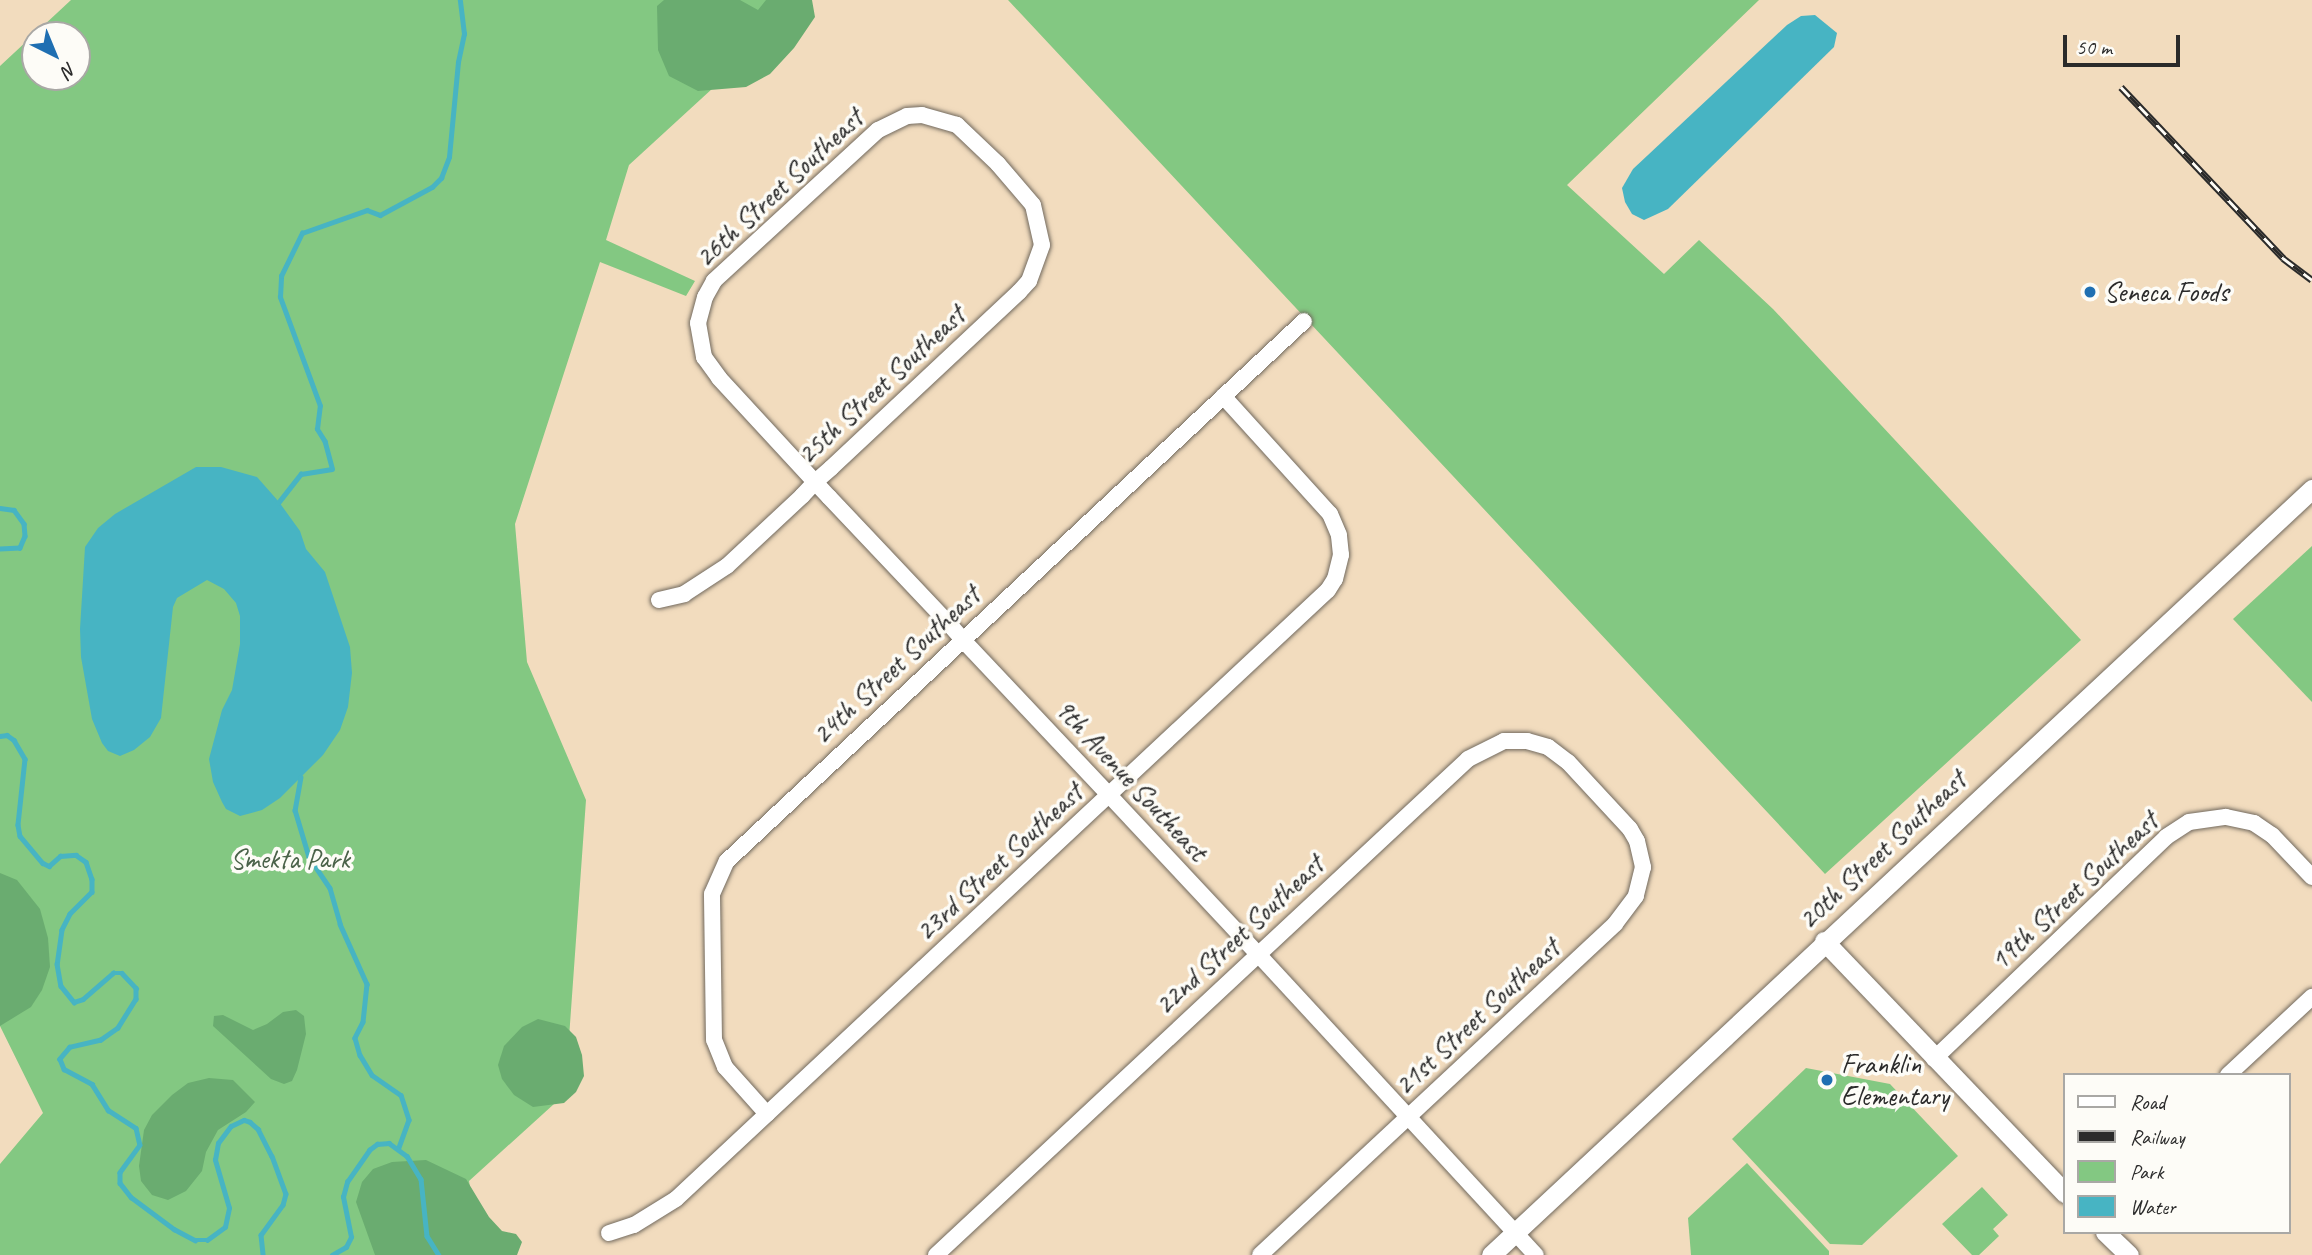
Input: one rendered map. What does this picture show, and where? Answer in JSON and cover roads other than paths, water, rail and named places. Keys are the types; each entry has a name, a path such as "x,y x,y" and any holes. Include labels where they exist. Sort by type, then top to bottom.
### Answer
{"street":[{"name":"26th Street Southeast","path":"699,336 701,311 714,281 878,130 892,121 922,115 946,120 969,134 998,164"},
{"name":"25th Street Southeast","path":"659,600 684,594 715,575 1029,281 1042,245 1038,218 1025,193 998,164"},
{"name":"24th Street Southeast","path":"767,1114 725,1067 714,1040 711,906 714,884 727,861 1304,321"},
{"name":"9th Avenue Southeast","path":"699,336 704,358 711,368 1536,1255"},
{"name":"23rd Street Southeast","path":"609,1233 634,1225 676,1199 1320,599 1335,579 1339,566 1339,535 1330,514 1223,396"},
{"name":"20th Street Southeast","path":"1491,1255 2312,489"},
{"name":"22nd Street Southeast","path":"936,1255 1257,953 1482,750 1515,740 1538,743 1558,753 1596,791"},
{"name":"21st Street Southeast","path":"1260,1255 1615,924 1636,896 1643,867 1637,841 1596,791"},
{"name":"19th Street Southeast","path":"1934,1059 2179,828 2213,817 2241,819 2272,835 2312,877"},
{"path":"1824,942 2064,1192"},
{"path":"2230,1073 2312,997"},
{"path":"2107,1234 2129,1255"}],"water":[{"path":"1815,15 1837,33 1834,47 1668,209 1644,220 1632,214 1625,202 1622,188 1633,169 1787,25 1801,16"},
{"path":"196,467 221,467 257,477 279,502 300,531 306,549 325,572 350,647 352,673 348,707 340,730 323,755 280,798 262,810 240,816 226,809 222,802 213,782 209,759 222,710 232,690 240,644 240,616 236,603 224,589 207,580 177,598 173,607 161,718 150,737 134,750 120,756 108,751 102,743 92,719 81,657 85,547 98,528 115,514"}],"waterway":[{"path":"278,503 301,474 332,469 325,442 317,429 320,406 280,297 281,276 302,233 367,210 380,215 432,187 441,178 449,157 458,62 464,34 460,0"},
{"path":"0,508 14,510 24,524 25,536 20,548 0,549"},
{"path":"0,736 7,735 14,740 25,759 18,825 20,836 43,863 49,866 60,856 76,855 86,862 92,879 92,892 70,914 62,930 57,964 61,986 74,1002 83,999 113,973 122,973 136,988 136,999 118,1028 101,1040 70,1047 60,1059 64,1069 92,1084 108,1110 136,1128 140,1145 120,1173 120,1183 131,1197 174,1229 195,1240 207,1240 225,1227 229,1208 215,1160 218,1143 231,1126 244,1120 250,1122 258,1129 272,1156 286,1194 283,1205 261,1235 263,1255"},
{"path":"301,777 295,810 309,857 330,888 340,924 367,984 363,1022 355,1038 360,1055 372,1075 401,1095 409,1120 399,1148"},
{"path":"332,1255 346,1247 351,1237 343,1197 347,1182 369,1150 377,1144 389,1143 407,1156 421,1179 427,1236 439,1255"}],"railway":[{"path":"2121,87 2283,258 2312,280"}],"place":[{"name":"Seneca Foods","path":"2090,292"},
{"name":"Franklin Elementary","path":"1827,1080"}],"park label":[{"name":"Smekta Park","path":"290,859"}]}
